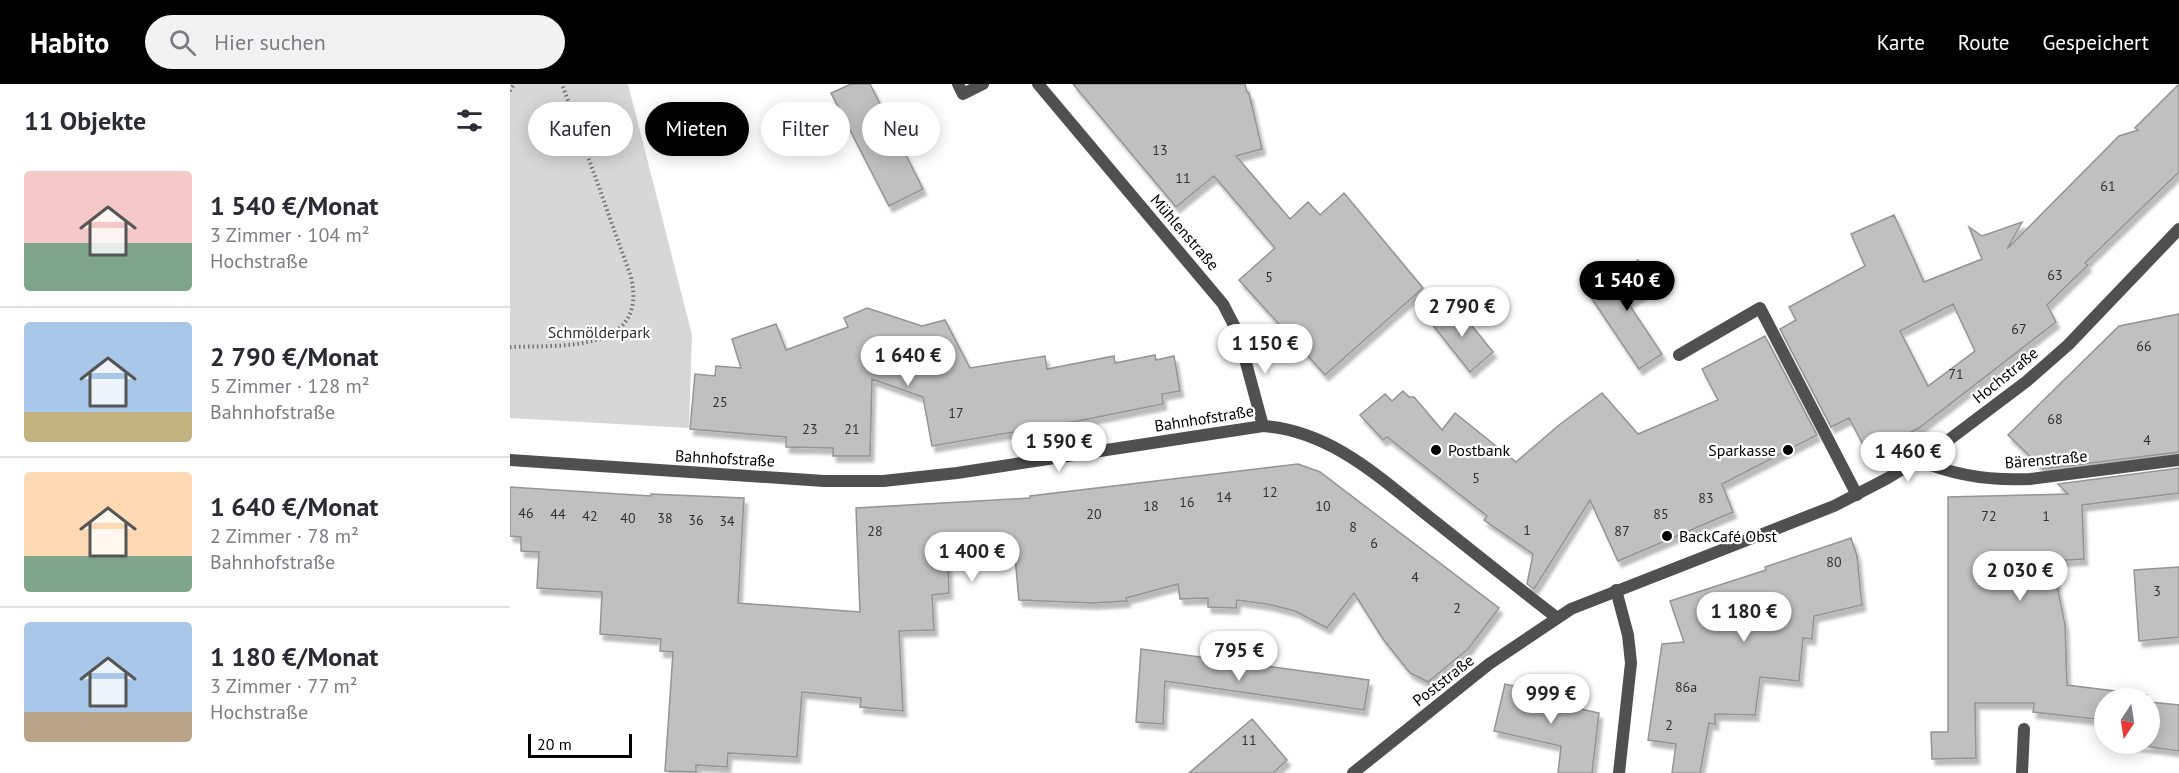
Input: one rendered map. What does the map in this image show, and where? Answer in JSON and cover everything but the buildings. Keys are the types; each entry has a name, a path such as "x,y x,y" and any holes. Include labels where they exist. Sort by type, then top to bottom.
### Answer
{"street":[{"path":"958,84 963,94 983,84"},
{"name":"Mühlenstraße","path":"1038,84 1223,304 1238,333 1263,426"},
{"name":"Hochstraße","path":"1556,617 1616,590 1810,516 1857,495 1918,460 1990,409 2041,369 2080,332 2179,229"},
{"path":"1679,355 1760,308 1857,495"},
{"name":"Bahnhofstraße","path":"510,460 779,478 883,481 957,473 1263,426 1283,428 1313,437 1345,453 1556,617"},
{"name":"Bärenstraße","path":"1918,460 1955,474 2006,480 2179,460"},
{"path":"1616,590 1628,636 1631,663 1619,773"},
{"name":"Poststraße","path":"1353,773 1455,690 1556,617"},
{"path":"2022,773 2024,729"}],"path":[{"path":"510,91 514,84"},
{"path":"510,347 565,345 602,339 621,328 632,305 633,287 630,277 562,84"}],"green space":[{"name":"Schmölderpark","path":"510,84 628,84 633,102 528,102 528,156 633,156 633,104 692,335 689,428 510,418"}],"place":[{"name":"Postbank","path":"1436,450"},
{"name":"Sparkasse","path":"1788,450"},
{"name":"BackCafé Obst","path":"1667,536"}]}
